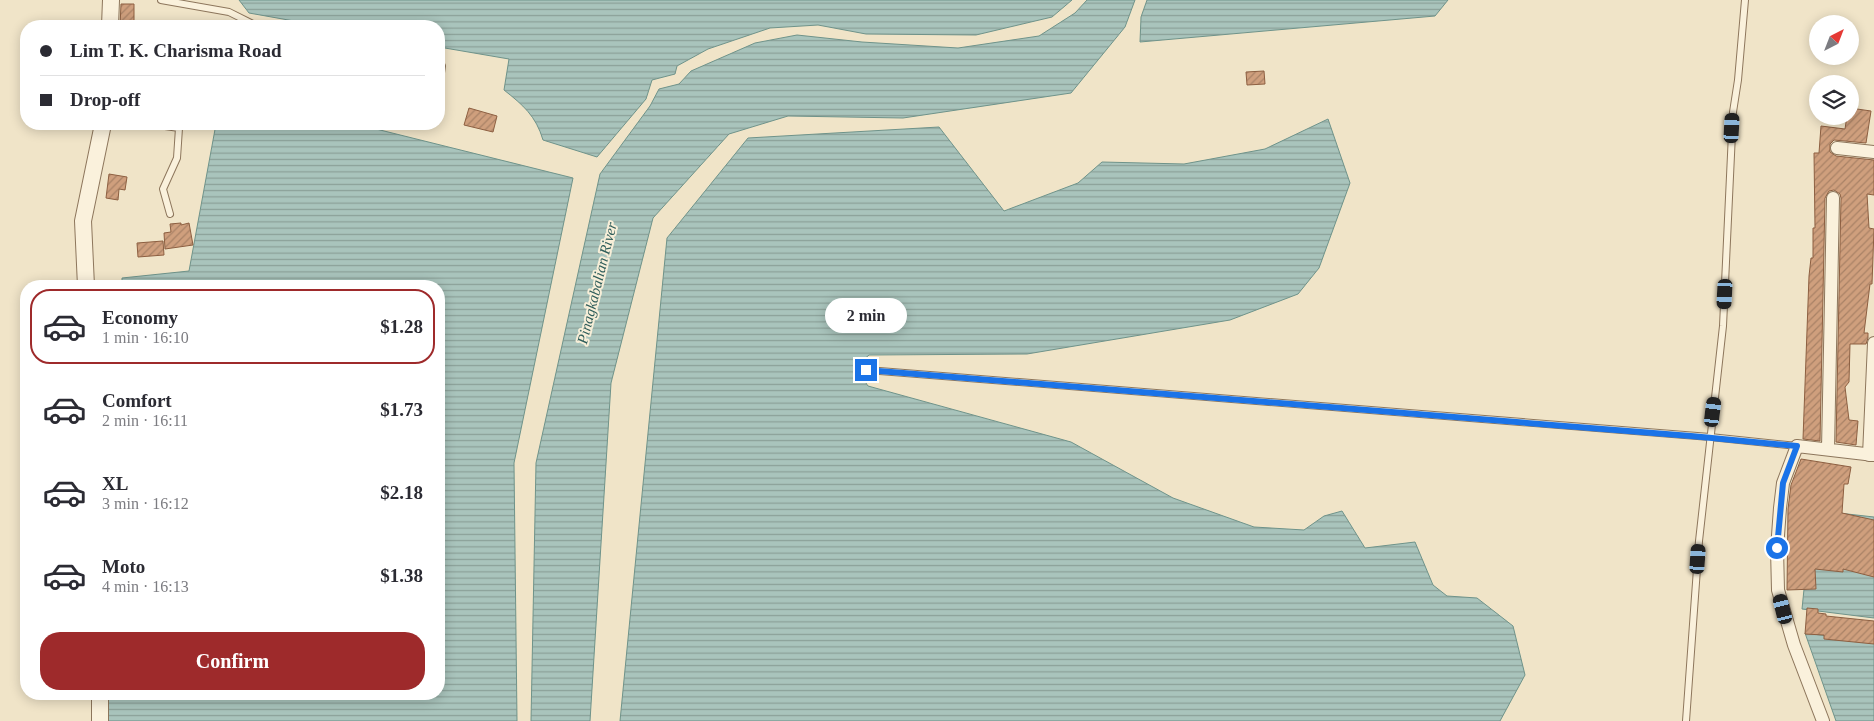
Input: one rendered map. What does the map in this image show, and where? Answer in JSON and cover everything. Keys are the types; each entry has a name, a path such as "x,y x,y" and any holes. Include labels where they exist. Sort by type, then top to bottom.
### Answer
{"street":[{"path":"110,20 111,0"},
{"path":"86,280 83,221 101,130"},
{"path":"1837,148 1874,152"},
{"path":"1828,450 1833,198"},
{"path":"1823,721 1794,645 1778,590 1777,548 1783,483 1797,446 1872,455 1874,343"},
{"path":"100,700 100,721"}],"lane":[{"path":"162,0 229,12 245,20"},
{"path":"1686,721 1699,541 1723,326 1733,112 1738,80 1745,0"},
{"path":"170,214 163,189 177,158 180,130"},
{"path":"866,370 1710,437 1797,446"}],"water":[{"path":"239,0 1072,0 1052,17 976,35 866,34 818,25 770,28 708,49 677,66 675,74 652,80 646,99 597,157 543,140 533,118 504,90 509,59 445,48 445,20 288,20 249,13"},
{"name":"Pinagkabalian River","path":"1087,0 1135,0 1125,27 1071,93 903,118 788,116 729,134 653,218 611,383 590,721 531,721 536,463 600,174 650,106 659,89 679,84 691,71 755,43 797,35 862,42 958,48 1039,36 1075,13"},
{"path":"1147,0 1448,0 1435,16 1140,42 1141,17"},
{"path":"1328,119 1350,183 1319,268 1298,294 1230,320 1027,354 869,355 855,367 868,386 1071,442 1173,498 1254,527 1304,530 1324,516 1342,511 1365,548 1415,542 1433,585 1447,596 1477,598 1513,626 1525,675 1500,721 620,721 667,238 748,138 939,127 1004,211 1078,183 1102,162 1184,164 1265,149"},
{"path":"215,130 380,130 573,178 514,463 517,721 99,721 100,700 445,700 445,280 122,280 122,278 189,271"},
{"path":"1812,510 1874,517 1874,618 1802,609"},
{"path":"1805,633 1874,642 1874,721 1836,721"}],"building":[{"path":"121,4 134,4 134,20 120,20"},
{"path":"1264,71 1265,84 1247,85 1246,72"},
{"path":"469,108 497,116 493,132 464,125"},
{"path":"1859,109 1871,111 1866,143 1834,140 1830,144 1830,152 1836,156 1874,160 1874,195 1867,194 1869,228 1874,229 1872,284 1870,284 1864,333 1868,333 1868,338 1866,344 1850,344 1849,382 1845,387 1849,420 1858,421 1856,445 1836,442 1841,198 1840,194 1834,190 1829,191 1825,198 1820,441 1803,439 1809,276 1811,258 1813,258 1813,228 1815,228 1814,153 1819,153 1821,126 1845,129 1846,125 1859,125"},
{"path":"109,174 127,177 125,190 119,189 118,200 106,198"},
{"path":"181,223 181,225 189,223 193,245 165,249 164,233 171,232 170,224"},
{"path":"163,241 164,255 138,257 137,243"},
{"path":"1801,459 1851,467 1848,484 1844,484 1842,513 1874,520 1874,577 1843,569 1843,572 1815,569 1816,589 1787,590 1788,509 1791,485"},
{"path":"1807,608 1818,609 1818,613 1826,614 1826,616 1874,621 1874,644 1824,639 1824,635 1805,634"}],"route":[{"path":"866,370 1797,446 1783,483 1777,548"}]}
